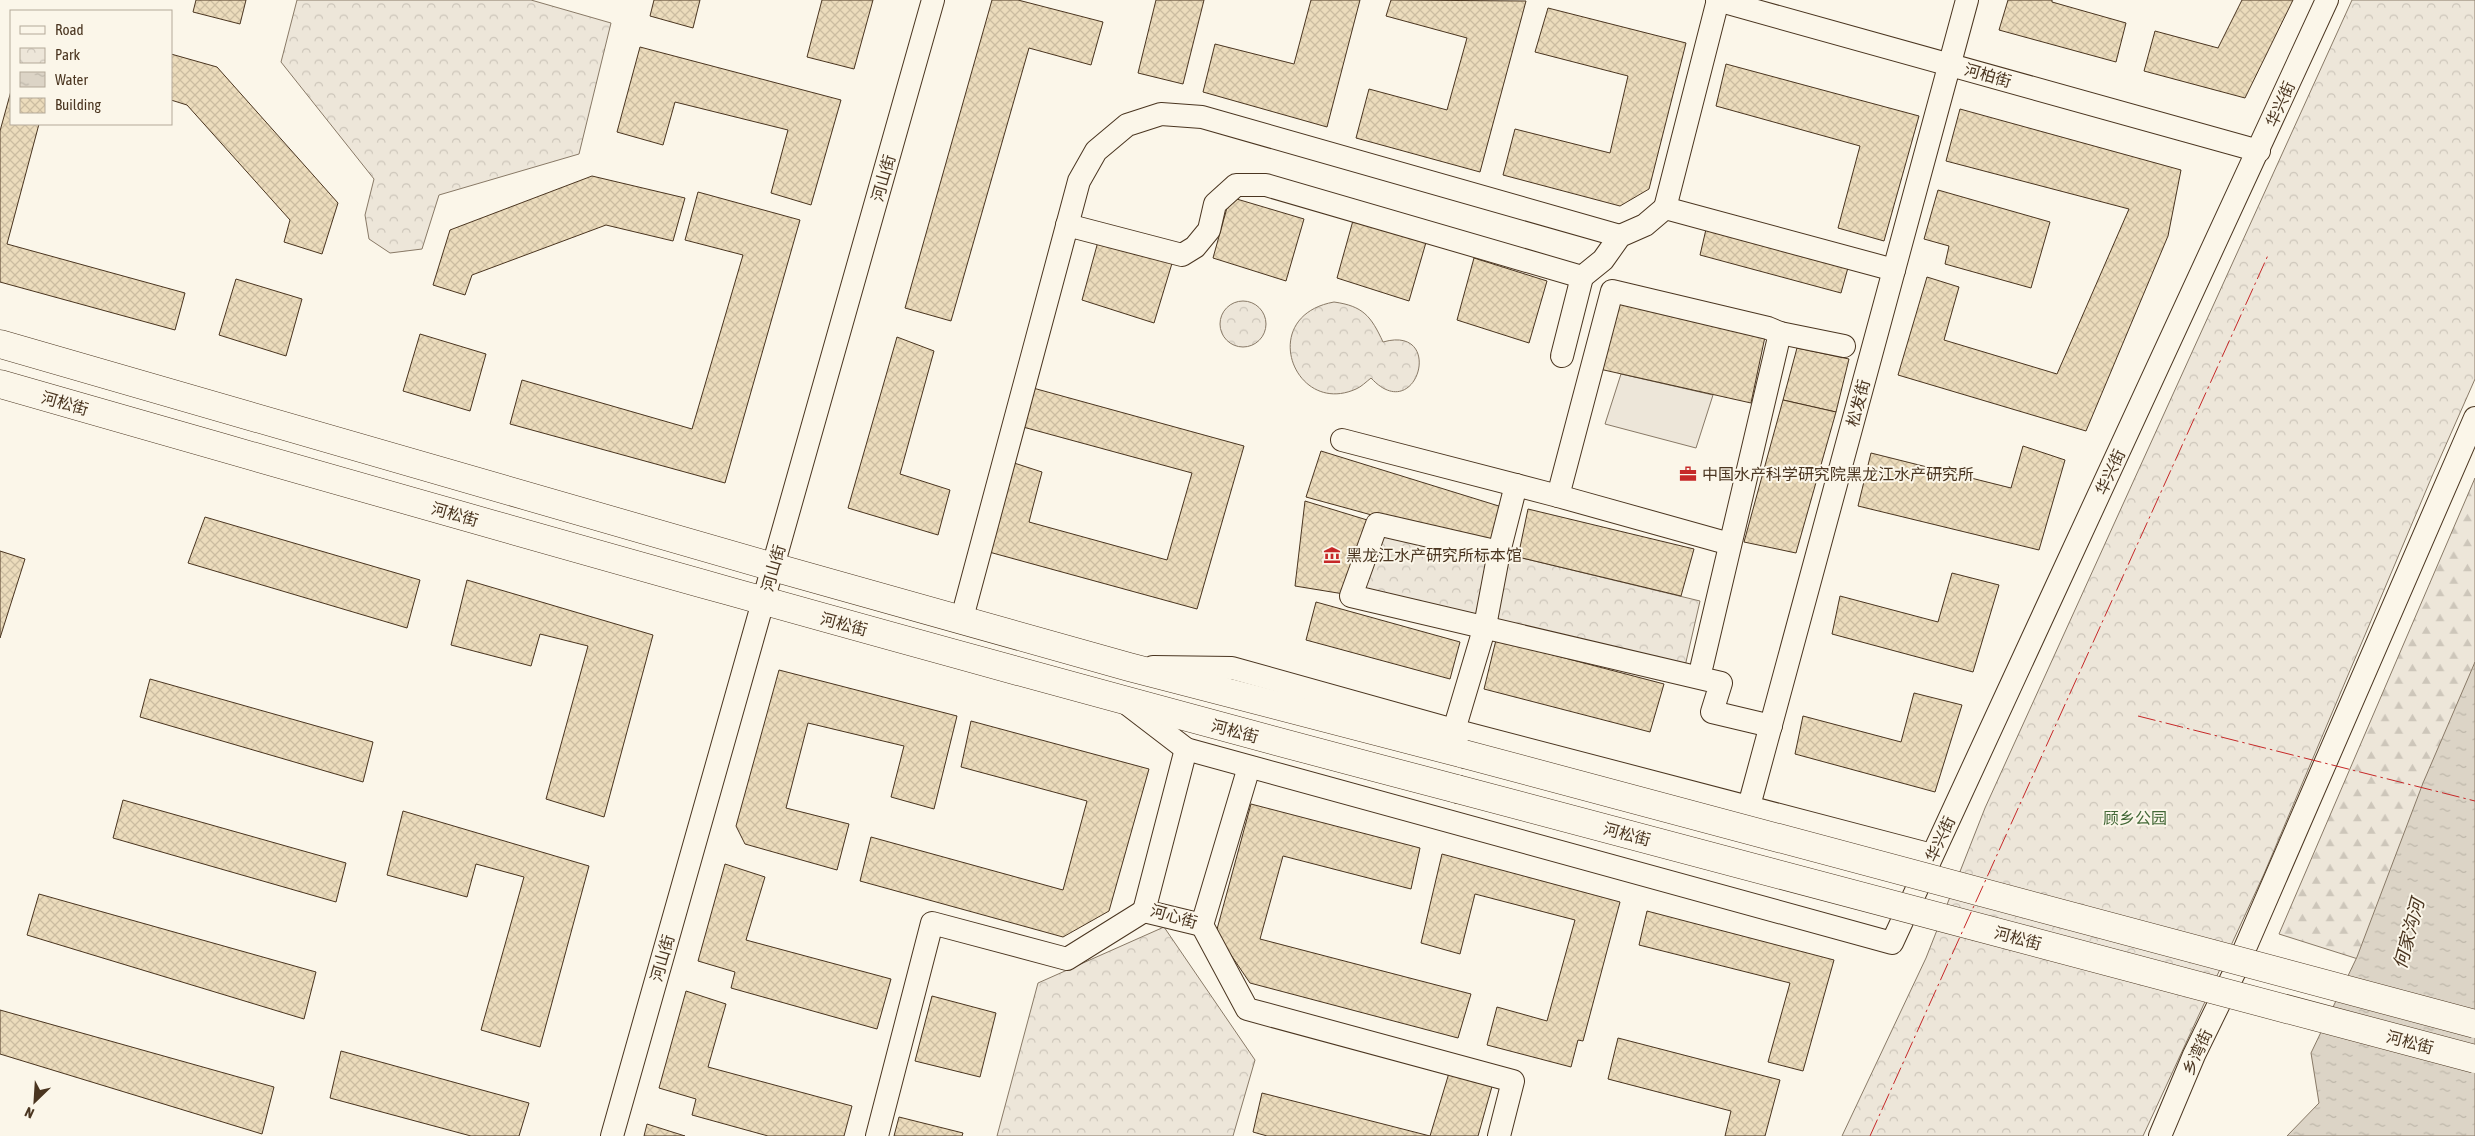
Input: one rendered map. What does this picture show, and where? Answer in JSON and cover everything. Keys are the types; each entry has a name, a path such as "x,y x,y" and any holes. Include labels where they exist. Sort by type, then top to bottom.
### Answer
{"main road":[{"path":"0,344 774,567 1129,666 1459,742 2475,1024"},
{"name":"河松街","path":"0,384 763,602 1124,702 2475,1059"}],"street":[{"name":"河山街","path":"612,1136 774,567 932,0"},
{"name":"河柏街","path":"1718,0 2259,151"},
{"path":"1562,356 1582,277 1603,260 1620,236 1645,225 1665,208 1718,0"},
{"name":"松发街","path":"1749,806 1966,0"},
{"name":"华兴街","path":"1249,767 1892,944 2327,0"},
{"path":"962,618 1079,181 1096,151 1127,125 1161,114 1202,117 1620,236"},
{"path":"1067,225 1182,255 1195,247 1209,230 1216,204 1236,185 1266,185 1582,277"},
{"path":"1665,208 1894,270"},
{"path":"1558,496 1612,291 1768,328 1780,333 1844,346"},
{"path":"1702,665 1780,333"},
{"name":"乡湾街","path":"2160,1136 2194,1055 2236,970 2475,418"},
{"path":"1342,440 1558,496 1730,544"},
{"path":"1516,485 1499,552 1485,626 1459,742 1749,806 1932,855"},
{"path":"1499,552 1377,524 1351,596 1720,682 1712,712 1771,726"},
{"path":"1124,702 1186,749 1249,767"},
{"name":"河心街","path":"1186,749 1144,911 1202,926 1249,767"},
{"path":"877,1136 932,923 1067,959 1144,911"},
{"path":"1202,926 1247,1009 1513,1081 1499,1136"}],"green space":[{"path":"297,0 531,0 611,23 579,154 439,195 422,249 390,253 369,239 365,215 374,179 281,62"},
{"name":"顾乡公园","path":"2352,0 2475,0 2475,379 2264,874 2143,1136 1842,1136 1926,958 1985,808"},
{"path":"1239,301 1247,301 1256,305 1262,311 1266,324 1262,337 1256,343 1247,347 1239,347 1230,343 1224,337 1220,328 1220,320 1224,311 1230,305"},
{"path":"1334,302 1352,306 1365,314 1374,325 1383,342 1402,340 1414,347 1419,359 1418,372 1412,384 1401,391 1387,390 1371,378 1356,389 1334,394 1315,389 1301,377 1292,361 1290,343 1296,325 1310,311"},
{"path":"1621,374 1713,395 1696,448 1605,424"},
{"path":"2475,478 2475,996 2279,934"},
{"path":"1377,523 1700,601 1683,675 1351,595"},
{"path":"1164,927 1255,1060 1233,1136 997,1136 1038,983"}],"water":[{"name":"何家沟河","path":"2475,662 2475,1136 2287,1136 2319,1103 2311,1053 2357,957 2423,783"}],"building":[{"path":"196,0 246,0 240,24 193,12"},
{"path":"654,0 700,0 693,28 650,16"},
{"path":"822,0 873,0 854,69 807,57"},
{"path":"992,0 1018,0 1103,22 1091,65 1029,48 951,321 905,308"},
{"path":"1156,0 1204,0 1183,84 1138,73"},
{"path":"1311,0 1360,0 1327,127 1203,92 1215,44 1294,64"},
{"path":"1391,0 1526,1 1480,172 1356,138 1369,89 1447,110 1467,38 1386,16"},
{"path":"2008,0 2052,0 2052,2 2126,23 2116,62 1999,30"},
{"path":"2242,0 2293,0 2245,98 2144,71 2155,31 2218,48"},
{"path":"1548,8 1686,43 1649,189 1620,206 1503,175 1515,129 1610,153 1628,76 1535,52"},
{"path":"640,47 841,100 811,205 771,193 788,130 675,102 663,145 617,132"},
{"path":"172,54 217,67 338,203 322,254 284,242 290,220 187,105 172,100"},
{"path":"1726,64 1919,116 1884,241 1838,228 1860,146 1716,106"},
{"path":"10,95 10,125 39,125 7,244 185,293 175,330 0,282 0,131"},
{"path":"1960,109 2181,170 2168,236 2086,431 1898,375 1927,277 1959,287 1944,340 2057,374 2129,209 1946,161"},
{"path":"592,176 685,198 673,241 606,225 472,275 465,295 433,285 450,230"},
{"path":"1938,190 2050,222 2031,288 1945,264 1949,246 1924,239"},
{"path":"698,192 800,220 725,483 510,424 522,380 692,429 743,255 685,240"},
{"path":"1230,197 1304,219 1286,281 1213,258"},
{"path":"1354,217 1427,239 1409,301 1337,278"},
{"path":"1707,225 1849,264 1841,293 1700,255"},
{"path":"1099,238 1173,260 1154,323 1082,300"},
{"path":"1474,258 1547,281 1529,343 1457,320"},
{"path":"236,279 302,299 286,356 219,335"},
{"path":"1616,295 1766,332 1751,403 1595,368"},
{"path":"420,334 486,354 470,411 403,391"},
{"path":"897,337 934,351 900,474 950,490 938,535 848,508"},
{"path":"1797,348 1849,359 1836,412 1783,400"},
{"path":"1033,388 1244,446 1197,609 989,552 1011,462 1042,472 1029,522 1167,560 1192,473 1023,427"},
{"path":"1783,400 1836,412 1796,553 1744,542"},
{"path":"2023,446 2065,460 2039,550 1858,506 1871,453 2011,488"},
{"path":"1321,451 1502,507 1492,548 1306,497"},
{"name":"黑龙江水产研究所标本馆","path":"1305,501 1377,523 1350,595 1295,586"},
{"path":"1528,509 1694,549 1681,596 1518,557"},
{"path":"205,517 420,580 407,628 188,563"},
{"path":"0,551 25,559 0,638"},
{"path":"1952,573 1999,585 1973,672 1832,634 1840,596 1938,622"},
{"path":"467,580 653,635 604,817 546,799 588,646 540,634 531,666 451,645"},
{"path":"1316,602 1460,642 1450,679 1306,640"},
{"path":"1496,640 1664,684 1650,732 1484,689"},
{"path":"779,670 957,716 934,809 891,797 904,746 808,723 786,808 849,824 837,870 745,844 736,826"},
{"path":"150,679 373,742 363,782 140,717"},
{"path":"1914,693 1962,705 1935,792 1795,754 1803,716 1901,742"},
{"path":"971,721 1149,769 1109,911 1063,937 860,881 871,837 1063,890 1087,801 961,767"},
{"path":"123,800 346,863 336,902 113,838"},
{"path":"1251,804 1420,848 1411,889 1283,856 1260,939 1471,994 1458,1038 1250,983 1216,933"},
{"path":"403,811 589,866 540,1047 481,1030 524,877 476,864 467,897 387,875"},
{"path":"1442,854 1620,902 1583,1041 1578,1040 1571,1067 1487,1045 1497,1007 1547,1021 1575,920 1475,894 1460,954 1421,943"},
{"path":"725,864 765,877 746,940 891,979 877,1029 731,988 735,972 698,961"},
{"path":"39,894 316,972 304,1019 27,935"},
{"path":"1647,911 1834,960 1803,1071 1768,1062 1790,983 1639,945"},
{"path":"686,991 726,1004 708,1067 852,1106 844,1136 768,1136 692,1115 696,1099 659,1088"},
{"path":"932,996 996,1013 980,1077 915,1061"},
{"path":"0,1010 274,1087 262,1134 0,1054"},
{"path":"1618,1038 1780,1080 1765,1136 1725,1136 1731,1111 1608,1079"},
{"path":"341,1051 529,1103 519,1136 471,1136 330,1098"},
{"path":"1449,1073 1493,1083 1478,1136 1430,1136"},
{"path":"1262,1093 1430,1136 1267,1136 1253,1132"},
{"path":"899,1117 963,1133 962,1136 894,1136"},
{"path":"647,1124 685,1136 644,1136"}],"power":[{"path":"1870,1136 2269,253"},
{"path":"2138,716 2475,801"}],"place":[{"name":"中国水产科学研究院黑龙江水产研究所","path":"1688,474"},
{"name":"黑龙江水产研究所标本馆","path":"1332,555"}]}
